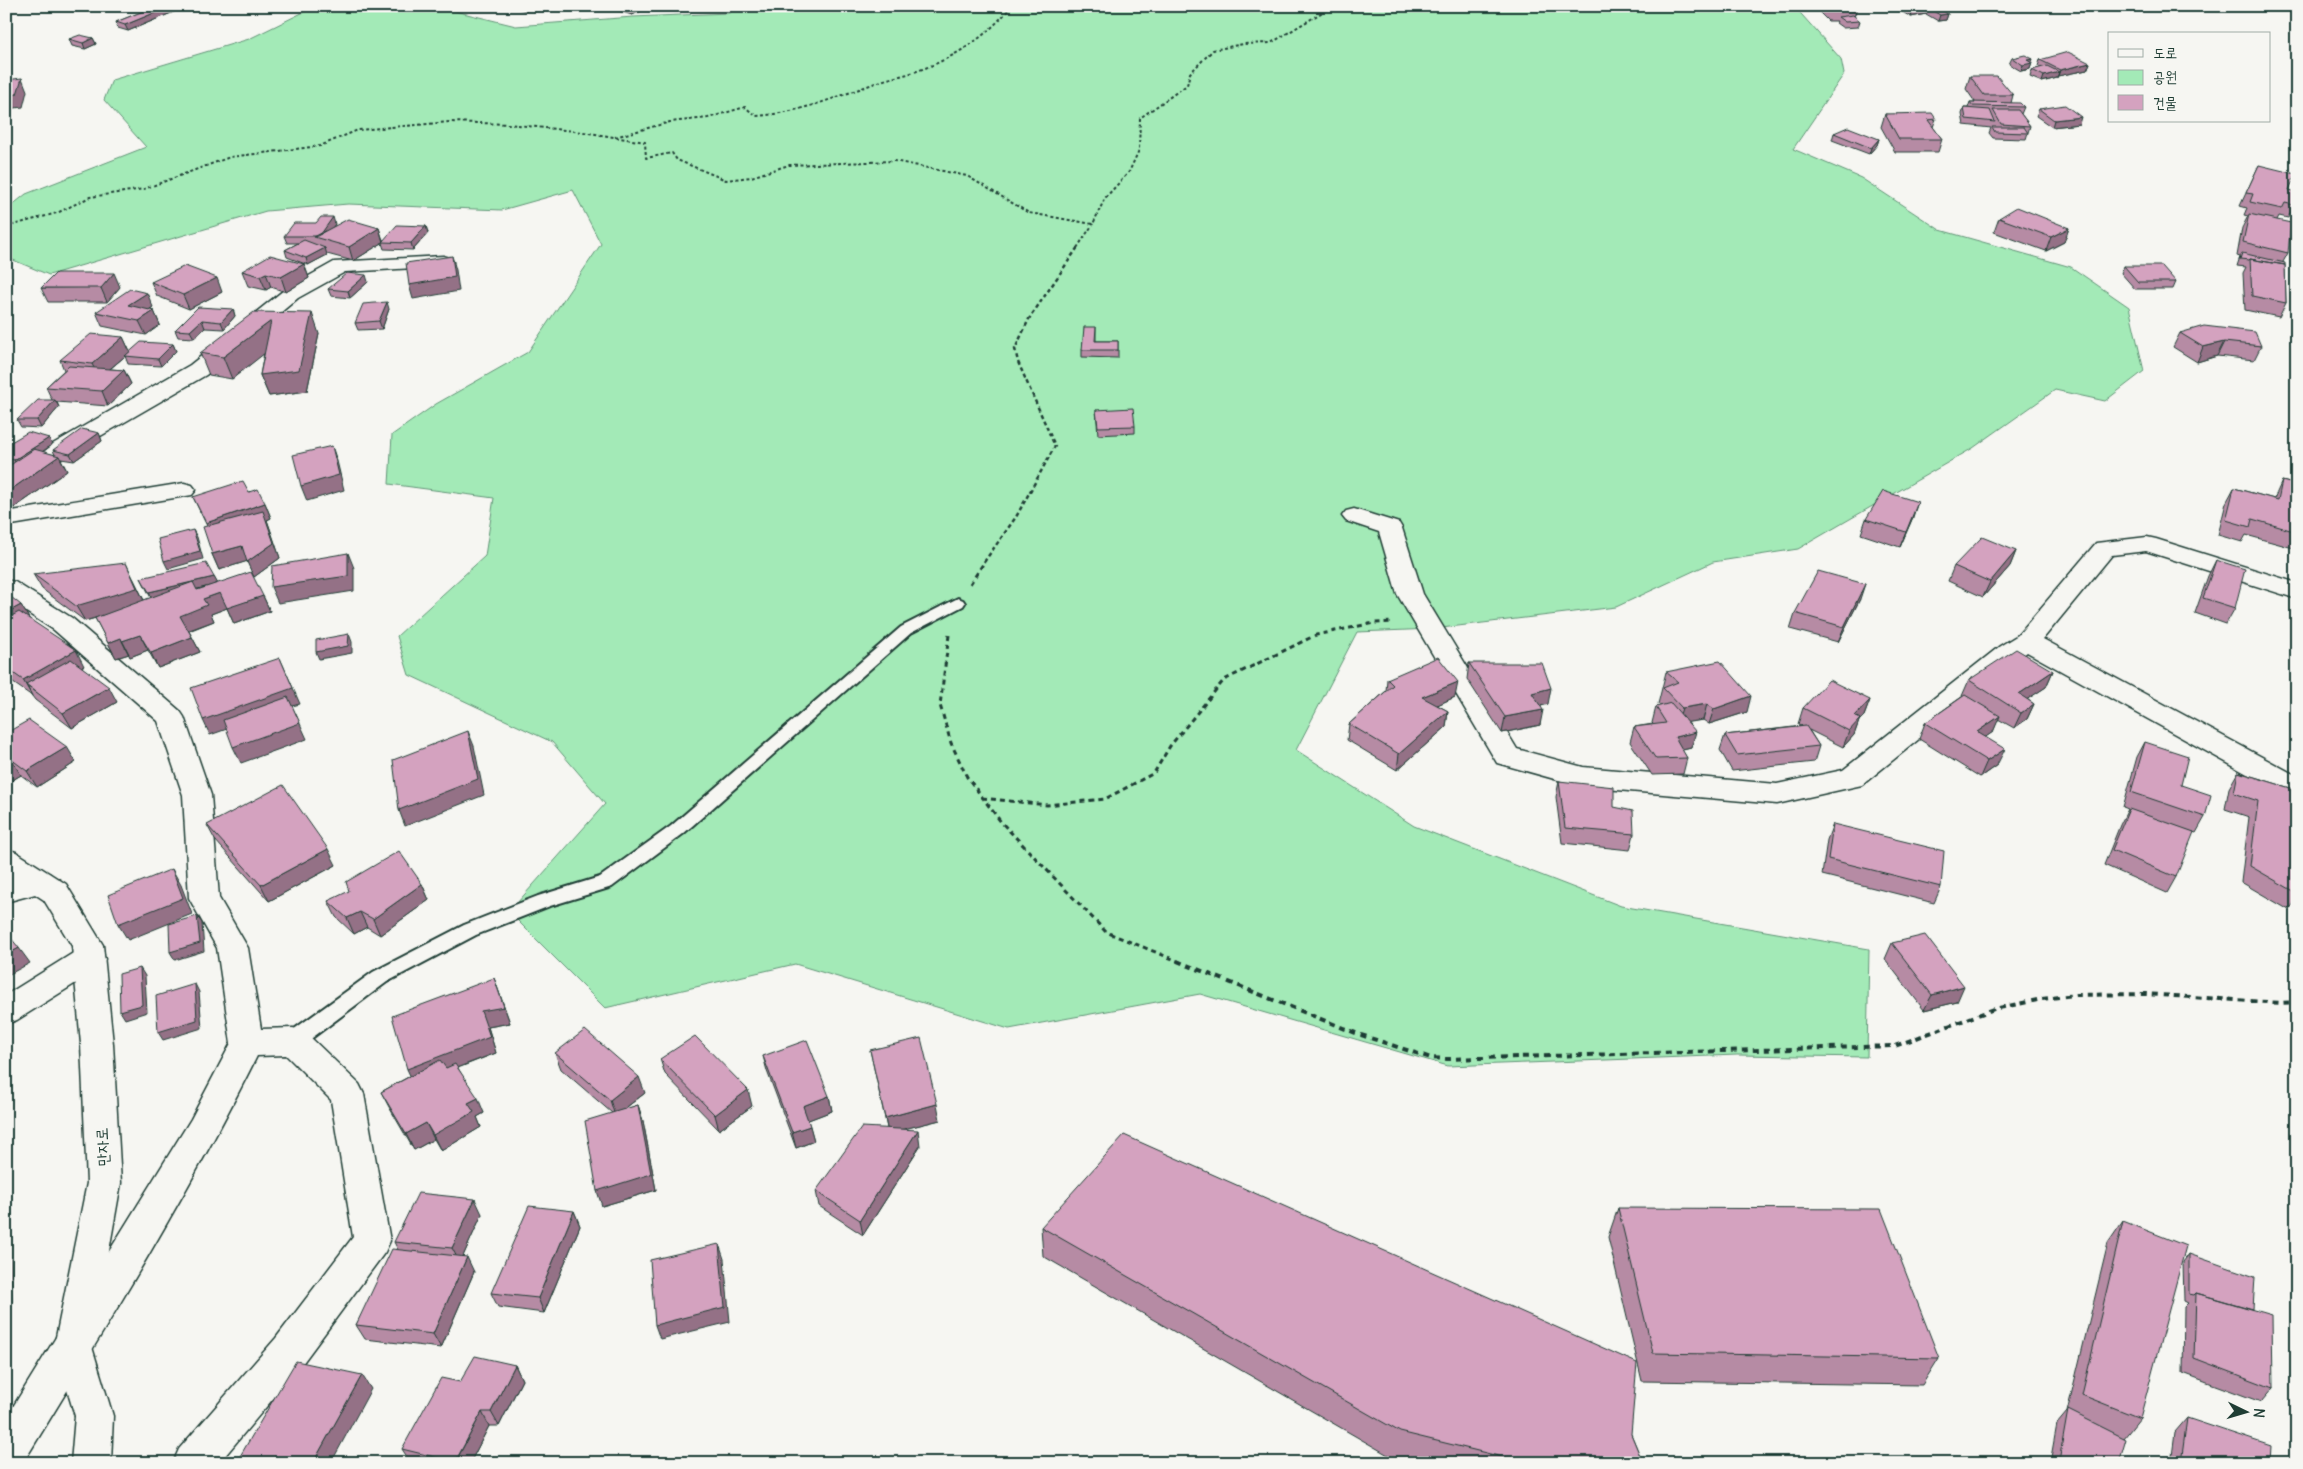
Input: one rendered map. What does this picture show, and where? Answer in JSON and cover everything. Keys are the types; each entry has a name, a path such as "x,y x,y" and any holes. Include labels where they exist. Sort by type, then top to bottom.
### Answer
{"street":[{"path":"6,481 198,370 291,294 341,266 447,262"},
{"path":"6,518 184,490"},
{"path":"1354,516 1390,528 1410,594 1507,756 1583,777 1777,794 1852,778 2009,652 2027,641 2105,548 2148,544 2297,591"},
{"path":"6,588 63,624 170,717 197,795 204,898 232,948 247,1043 203,1129 73,1347 6,1454"},
{"path":"2027,641 2297,789"},
{"name":"만자로","path":"6,860 55,892 88,945 97,1044 104,1183 73,1347 94,1416 91,1463"},
{"path":"6,891 39,882"},
{"path":"6,1011 89,959"},
{"path":"193,1463 289,1350 372,1241 347,1094 292,1041 247,1043"}],"lane":[{"path":"292,1041 380,977 470,930 544,901 606,882 677,830 906,630 958,604"}],"path":[{"path":"612,137 670,122 708,118 745,107 756,116 778,116 833,102 882,81 916,71 944,57 990,30 1005,17 1011,6"},
{"path":"1327,6 1321,13 1271,43 1243,44 1213,50 1190,73 1187,85 1140,118 1139,150 1129,172 1104,198 1093,224 1029,319 1015,349 1018,362 1055,446 1016,517 995,545 958,604 948,638 940,705 951,743 967,778 1002,822 1106,932 1358,1034 1431,1058 1447,1060 1895,1046 1948,1024 2010,1004 2089,994 2282,1003 2297,1002"},
{"path":"6,227 57,213 90,197 144,189 230,158 320,146 358,130 450,122 518,125 583,132 645,142 646,158 672,153 677,160 726,180 751,177 789,165 830,165 894,161 967,176 1029,213 1093,224"},
{"path":"982,798 1047,806 1106,799 1154,772 1170,746 1224,680 1316,635 1374,623 1426,621"}],"green space":[{"path":"316,6 434,6 516,26 633,17 729,13 740,6 1794,6 1841,59 1844,74 1793,149 1861,178 1940,230 2071,267 2129,307 2144,371 2105,401 2055,390 1973,448 1798,549 1713,562 1616,607 1433,629 1357,632 1296,750 1414,826 1621,906 1869,949 1867,1057 1737,1055 1448,1066 1200,994 1009,1029 795,964 605,1008 509,912 605,804 552,742 409,675 397,636 485,556 494,498 389,484 392,435 436,404 528,352 601,244 573,190 502,210 348,204 266,211 49,275 6,257 6,210 26,194 146,147 104,100 112,80 249,39"}],"building":[{"path":"156,6 171,6 125,25 116,22"},
{"path":"623,6 636,6 630,9"},
{"path":"1828,6 1855,6 1857,8 1831,9"},
{"path":"1905,6 1935,6 1948,14 1940,15 1928,8 1913,11"},
{"path":"1853,15 1860,21 1845,22 1838,17"},
{"path":"80,35 93,38 83,43 69,39"},
{"path":"2068,52 2090,63 2060,70 2040,60"},
{"path":"2025,55 2033,59 2027,60 2032,63 2023,65 2012,58"},
{"path":"2047,66 2059,72 2044,76 2032,70"},
{"path":"1970,76 1997,76 2013,95 1984,95"},
{"path":"22,78 17,94 6,96 6,80"},
{"path":"1970,102 2020,103 2024,107 1973,106"},
{"path":"2065,105 2081,117 2054,120 2039,109"},
{"path":"1964,108 1990,110 1995,122 1966,119"},
{"path":"1993,110 2018,110 2030,126 2001,124"},
{"path":"1932,113 1936,119 1928,120 1942,139 1899,139 1885,114"},
{"path":"1848,127 1879,139 1871,148 1834,133"},
{"path":"1992,127 2024,127 2028,133 1995,132"},
{"path":"2259,165 2296,174 2289,190 2297,192 2297,199 2294,205 2285,203 2282,209 2250,202 2253,194 2246,193"},
{"path":"2017,207 2069,228 2051,237 1999,218"},
{"path":"2249,214 2291,223 2288,253 2243,242"},
{"path":"321,217 333,217 321,234 317,236 284,236 294,223 316,223"},
{"path":"348,219 379,228 349,247 314,237"},
{"path":"397,225 426,226 411,243 382,242"},
{"path":"304,240 325,248 306,258 285,250"},
{"path":"2242,253 2285,263 2285,265 2240,259"},
{"path":"270,255 304,264 281,277 266,273 260,276 242,271"},
{"path":"452,256 455,277 409,285 406,263"},
{"path":"2250,259 2285,265 2286,303 2252,296"},
{"path":"185,266 217,278 183,295 151,282"},
{"path":"2124,266 2162,266 2176,282 2138,282"},
{"path":"56,273 114,273 101,288 41,288"},
{"path":"347,273 366,275 348,291 328,289"},
{"path":"130,289 147,293 128,305 154,311 139,321 96,312"},
{"path":"387,302 379,321 355,323 363,304"},
{"path":"198,307 233,309 221,322 202,320 190,331 175,330"},
{"path":"254,312 312,313 299,370 260,375 271,321 223,357 200,353"},
{"path":"2204,326 2255,332 2261,346 2224,342 2203,347 2180,333"},
{"path":"1084,327 1096,327 1095,341 1118,341 1118,350 1082,350"},
{"path":"91,334 123,337 92,364 60,360"},
{"path":"141,342 173,344 158,359 125,356"},
{"path":"69,366 124,370 102,391 46,387"},
{"path":"38,400 55,400 37,420 17,420"},
{"path":"1133,408 1135,426 1098,427 1096,410"},
{"path":"82,429 99,433 70,454 53,450"},
{"path":"28,432 49,438 14,460 6,458 6,445"},
{"path":"332,446 339,475 301,486 293,455"},
{"path":"34,449 59,456 6,493 6,468"},
{"path":"243,481 249,492 258,489 265,503 206,523 193,497"},
{"path":"2282,481 2297,485 2297,532 2252,519 2250,527 2226,520 2234,488 2278,500"},
{"path":"1883,491 1918,502 1906,532 1866,519"},
{"path":"263,511 274,543 247,562 242,546 212,554 203,527"},
{"path":"193,530 200,551 164,561 158,539"},
{"path":"1982,537 2016,551 1990,582 1954,566"},
{"path":"348,553 348,576 271,587 272,566"},
{"path":"2216,560 2245,569 2235,608 2203,598"},
{"path":"126,563 137,588 76,606 33,574"},
{"path":"206,563 214,577 149,592 141,578"},
{"path":"1818,571 1865,584 1844,627 1795,613"},
{"path":"251,572 263,596 227,608 220,593 203,599 207,605 180,616 192,637 151,653 140,635 122,641 121,638 108,643 95,618 193,582 197,590"},
{"path":"11,597 21,605 6,613 6,600"},
{"path":"19,612 76,650 23,680 6,668 6,619"},
{"path":"349,634 348,646 316,652 316,640"},
{"path":"2016,649 2053,671 2019,694 2034,704 2021,713 1969,680"},
{"path":"1438,657 1458,682 1422,697 1448,711 1399,754 1349,724 1393,685 1387,679"},
{"path":"280,658 293,688 203,720 191,688"},
{"path":"71,659 109,687 63,713 26,684"},
{"path":"1720,661 1751,696 1714,709 1707,704 1682,708 1663,688 1678,682 1666,672"},
{"path":"1469,663 1542,663 1551,688 1532,693 1543,710 1505,717"},
{"path":"1829,680 1870,700 1855,716 1860,719 1849,731 1803,708"},
{"path":"1965,695 2000,716 1977,732 2005,749 1987,761 1925,723"},
{"path":"288,697 300,723 233,747 223,720"},
{"path":"1671,703 1696,732 1675,737 1687,758 1656,759 1634,727 1666,723 1656,707"},
{"path":"29,720 67,747 27,771 11,759 6,762 6,733"},
{"path":"1806,726 1819,746 1737,755 1725,735"},
{"path":"468,731 478,779 399,810 393,760"},
{"path":"2145,742 2188,756 2181,785 2211,795 2205,817 2131,792"},
{"path":"2238,772 2297,790 2297,893 2250,866 2258,801 2234,793"},
{"path":"1559,781 1614,787 1614,807 1633,811 1634,834 1565,828"},
{"path":"283,785 328,849 261,885 207,825"},
{"path":"2129,809 2194,832 2176,877 2112,850"},
{"path":"1833,824 1944,851 1941,887 1828,859"},
{"path":"399,851 422,884 373,919 360,912 347,918 328,901 349,891 346,882"},
{"path":"172,869 183,898 118,924 108,895"},
{"path":"197,916 200,943 170,952 169,924"},
{"path":"6,932 19,948 6,955"},
{"path":"1925,935 1964,986 1932,995 1892,943"},
{"path":"140,968 142,1005 120,1011 119,974"},
{"path":"494,978 504,1007 481,1011 490,1037 407,1069 392,1016"},
{"path":"195,984 197,1020 158,1032 156,996"},
{"path":"585,1030 639,1077 610,1100 555,1053"},
{"path":"695,1036 748,1090 715,1115 660,1059"},
{"path":"921,1038 937,1104 885,1118 870,1050"},
{"path":"807,1040 829,1096 803,1106 810,1126 792,1132 763,1056"},
{"path":"440,1060 446,1068 455,1064 478,1098 468,1103 474,1112 433,1135 426,1123 406,1134 381,1092"},
{"path":"638,1105 651,1174 597,1191 585,1121"},
{"path":"862,1127 918,1130 860,1220 816,1191"},
{"path":"1124,1135 1637,1363 1631,1434 1643,1463 1527,1463 1400,1432 1041,1227"},
{"path":"418,1193 475,1199 452,1248 394,1242"},
{"path":"529,1206 574,1211 538,1298 491,1293"},
{"path":"1618,1208 1881,1209 1939,1358 1653,1353"},
{"path":"2123,1221 2186,1246 2140,1418 2082,1395"},
{"path":"719,1244 725,1307 655,1325 650,1260"},
{"path":"392,1249 467,1257 433,1334 356,1325"},
{"path":"2189,1254 2255,1277 2253,1309 2196,1293 2194,1295 2189,1294"},
{"path":"2196,1293 2272,1315 2273,1388 2194,1358"},
{"path":"475,1356 515,1365 491,1412 482,1412 455,1462 402,1449 441,1378 460,1382"},
{"path":"296,1361 362,1375 313,1463 236,1463"},
{"path":"2068,1410 2126,1439 2119,1463 2062,1463 2059,1461"},
{"path":"2187,1418 2271,1446 2270,1463 2181,1463"}]}
